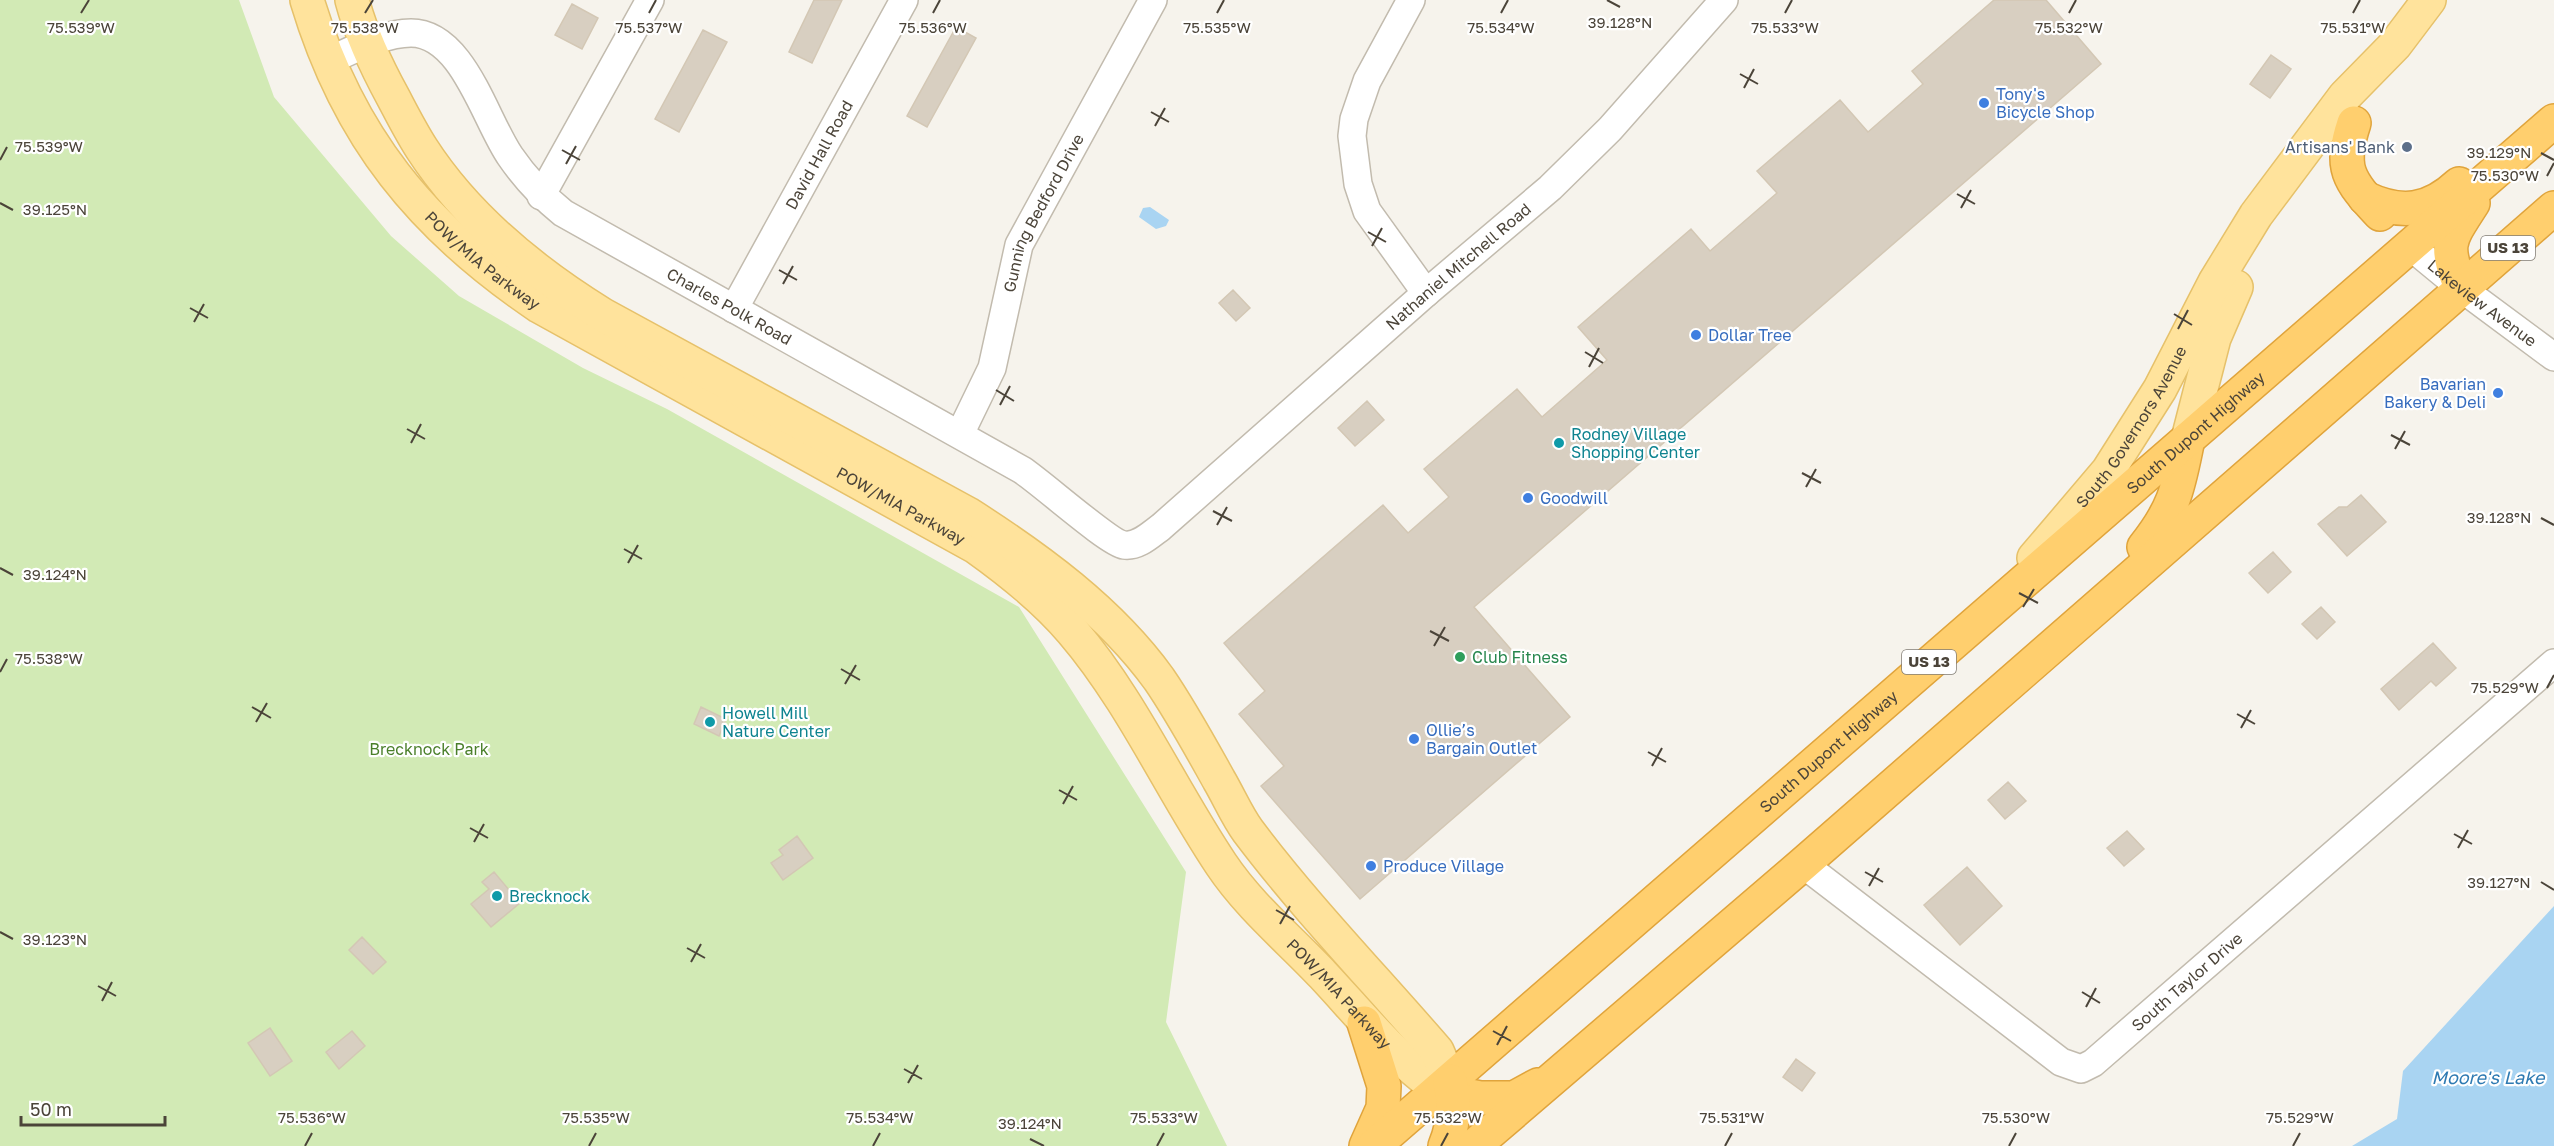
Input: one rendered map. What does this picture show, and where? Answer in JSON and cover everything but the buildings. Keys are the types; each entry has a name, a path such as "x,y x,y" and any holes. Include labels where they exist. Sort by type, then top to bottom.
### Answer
{"highway":[{"path":"2365,198 2386,208 2399,210 2425,205 2437,199 2452,190 2479,164 2554,103"},
{"name":"South Dupont Highway","path":"1374,1146 1447,1088 1976,621 2554,121"},
{"path":"2354,123 2345,155 2348,170 2365,198 2410,246"},
{"path":"2461,288 2451,262 2450,243 2487,179"},
{"name":"US 13","path":"1474,1146 1803,864 2554,208"},
{"path":"2093,609 2156,532 2169,512 2177,496 2188,439"},
{"path":"1364,1023 1384,1086 1383,1108 1366,1146"},
{"path":"1445,1146 1452,1128 1447,1088 1480,1098 1514,1098 1561,1072"}],"main road":[{"name":"POW/MIA Parkway","path":"307,0 343,96 392,173 422,210 479,263 548,311 976,547 1027,586 1070,628 1091,654 1222,866 1250,900 1403,1063 1447,1088"},
{"name":"POW/MIA Parkway","path":"352,0 367,45 422,149 441,176 495,232 562,290 603,315 917,484 1016,544 1064,581 1107,621 1157,678 1194,735 1246,828 1283,876 1437,1051 1447,1088"},
{"name":"South Governors Avenue","path":"1976,621 2056,535 2108,471 2160,389 2215,282 2256,216 2345,96 2395,45 2429,0"},
{"name":"South Governors Avenue","path":"2188,439 2214,338 2231,293 2274,228 2354,123 2395,45"},
{"path":"1122,702 1157,678"}],"street":[{"path":"541,196 650,0"},
{"name":"David Hall Road","path":"734,309 904,0"},
{"name":"Gunning Bedford Drive","path":"960,434 992,368 1019,245 1153,0"},
{"path":"1411,0 1367,81 1354,119 1352,136 1358,184 1367,211 1426,293"},
{"name":"Nathaniel Mitchell Road","path":"1175,515 1426,293 1550,188 1610,129 1724,0"},
{"name":"Charles Polk Road","path":"328,61 367,45 411,33 430,37 447,47 463,69 508,154 541,196 563,213 960,434 1041,482 1112,541 1125,545 1137,543 1175,515"},
{"name":"Lakeview Avenue","path":"2410,246 2461,288 2554,357"},
{"name":"South Taylor Drive","path":"1803,864 2061,1062 2081,1069 2093,1063 2554,663"}],"green space":[{"name":"Brecknock Park","path":"0,0 239,0 274,97 391,236 459,296 583,368 667,409 1019,607 1186,872 1166,1022 1227,1146 0,1146"}],"water":[{"path":"1150,207 1169,220 1166,226 1156,229 1139,217 1143,208"},
{"name":"Moore's Lake","path":"2554,906 2554,1146 2352,1146 2397,1119 2403,1071"}],"place":[{"name":"Tony's Bicycle Shop","path":"1984,103"},
{"name":"Artisans' Bank","path":"2407,147"},
{"name":"Dollar Tree","path":"1696,335"},
{"name":"Bavarian Bakery & Deli","path":"2498,393"},
{"name":"Rodney Village Shopping Center","path":"1559,443"},
{"name":"Goodwill","path":"1528,498"},
{"name":"Club Fitness","path":"1460,657"},
{"name":"Howell Mill Nature Center","path":"710,722"},
{"name":"Ollie’s Bargain Outlet","path":"1414,739"},
{"name":"Produce Village","path":"1371,866"},
{"name":"Brecknock","path":"497,896"}]}
